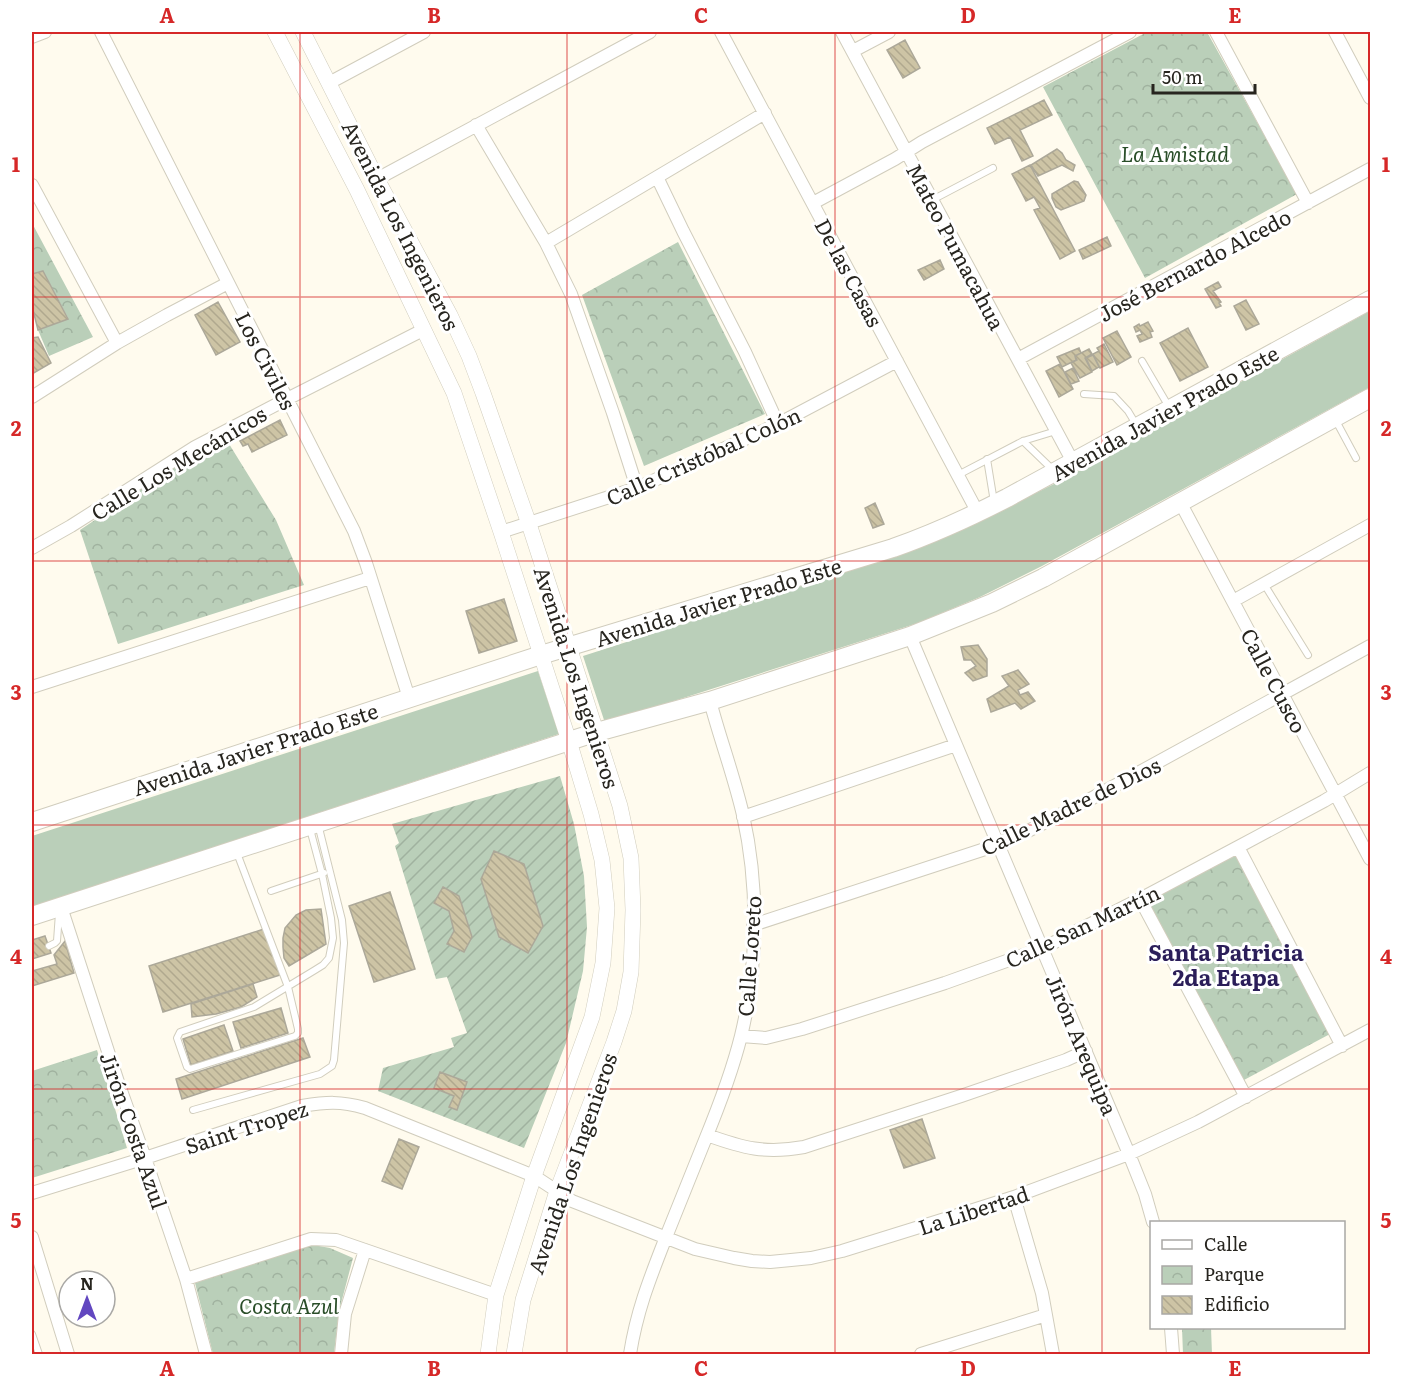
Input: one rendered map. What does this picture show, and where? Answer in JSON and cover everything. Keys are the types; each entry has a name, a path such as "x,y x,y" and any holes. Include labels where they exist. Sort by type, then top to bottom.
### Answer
{"main road":[{"name":"Avenida Javier Prado Este","path":"32,822 541,655 893,548 933,533 995,504 1371,300"},
{"path":"32,916 568,741 710,701 910,636 1018,591 1371,398"}],"street":[{"path":"32,37 45,32"},
{"name":"Los Civiles","path":"101,32 350,523 409,698"},
{"name":"Avenida Los Ingenieros","path":"275,32 357,190 454,393 541,655 591,814 602,860 607,908 603,963 592,1017 534,1176 496,1296 488,1354"},
{"name":"Avenida Los Ingenieros","path":"303,32 469,356 529,524 597,732 620,806 632,858 631,972 624,1011 557,1191 523,1300 514,1354"},
{"path":"329,83 424,32"},
{"path":"377,179 650,32"},
{"name":"De las Casas","path":"721,32 978,513"},
{"name":"Mateo Pumacahua","path":"842,32 1073,462"},
{"path":"853,51 889,32"},
{"path":"813,203 922,142 1130,32"},
{"path":"1216,32 1308,203"},
{"path":"1335,32 1371,98"},
{"path":"546,243 765,113"},
{"path":"476,125 546,243 571,294 638,488"},
{"name":"José Bernardo Alcedo","path":"1018,359 1371,169"},
{"path":"657,177 745,352 778,424"},
{"path":"32,185 117,344"},
{"path":"32,397 117,344 228,283"},
{"name":"Calle Los Mecánicos","path":"32,548 71,526 187,452 423,330"},
{"name":"Calle Cristóbal Colón","path":"501,532 638,488 778,424 897,361"},
{"name":"Calle Cusco","path":"1180,502 1371,858"},
{"path":"1233,601 1371,525"},
{"path":"32,687 370,578"},
{"name":"Jirón Arequipa","path":"910,636 1129,1154 1153,1221"},
{"name":"Calle Madre de Dios","path":"753,925 963,857 1028,831 1371,646"},
{"name":"Calle Loreto","path":"630,1354 640,1306 727,1081 741,1036 748,995 753,925 751,867 743,817 710,701"},
{"path":"743,817 956,745"},
{"name":"Calle San Martín","path":"741,1036 766,1038 794,1031 945,983 1042,948 1238,847 1371,773"},
{"path":"1238,847 1342,1046"},
{"path":"1140,899 1246,1097"},
{"name":"Jirón Costa Azul","path":"60,907 117,1082 186,1279 206,1354"},
{"name":"La Libertad","path":"557,1191 572,1201 695,1249 734,1258 770,1262 811,1258 842,1251 1014,1197 1129,1154 1198,1122 1371,1030"},
{"path":"707,1135 752,1149 781,1150 804,1147 961,1096 1086,1051"},
{"name":"Saint Tropez","path":"32,1193 302,1106 323,1102 345,1103 365,1108 534,1176 557,1191"},
{"path":"1014,1197 1037,1274 1053,1354"},
{"path":"32,1237 68,1354"},
{"path":"186,1279 311,1239 336,1240 496,1296"},
{"path":"341,1354 345,1314 365,1250"},
{"path":"921,1354 1046,1315"},
{"path":"1171,1329 1173,1354"}],"lane":[{"path":"932,200 993,168"},
{"path":"1142,362 1169,409"},
{"path":"1084,394 1114,396 1128,411 1137,426"},
{"path":"1334,418 1356,458"},
{"path":"957,475 1023,441 1056,431"},
{"path":"1023,441 1054,472"},
{"path":"987,459 995,504"},
{"path":"1264,584 1308,655"},
{"path":"193,1110 321,1074 332,1066 339,1016 344,943 342,920 330,871 313,824"},
{"path":"236,850 288,987 298,1033 295,1036 189,1069 177,1038 180,1032 254,1007 288,987 323,965 329,958 333,938 331,918 313,824"},
{"path":"271,891 330,871"},
{"path":"49,946 57,941 60,907"},
{"path":"32,1334 39,1354"}],"green space":[{"name":"La Amistad","path":"1147,32 1207,32 1297,194 1145,278 1043,87"},
{"path":"32,223 93,337 49,356 38,330 68,318 43,271 32,274"},
{"path":"678,242 765,414 644,466 582,295"},
{"path":"1370,311 1370,387 1042,566 980,597 918,623 605,723 583,656 860,567 955,533 1064,479"},
{"path":"226,439 276,520 304,585 118,644 80,530 174,467"},
{"path":"538,671 559,734 32,907 32,836"},
{"path":"560,776 574,824 584,876 587,927 583,971 566,1043 524,1148 378,1091 383,1068 454,1047 451,1038 467,1033 447,977 436,979 395,846 399,843 392,824"},
{"path":"1234,852 1330,1034 1244,1080 1147,901"},
{"path":"97,1050 127,1148 32,1178 32,1071"},
{"name":"Costa Azul","path":"308,1244 330,1248 353,1258 339,1311 334,1354 213,1354 195,1283"},
{"path":"1182,1329 1211,1329 1212,1354 1183,1354"}],"building":[{"path":"905,40 920,68 903,78 887,50"},
{"path":"1044,100 1052,115 1020,130 1033,156 1022,161 1010,137 995,144 987,128"},
{"path":"1057,149 1066,160 1075,165 1073,171 1062,165 1038,176 1031,165"},
{"path":"1030,165 1075,251 1060,259 1034,210 1040,208 1034,197 1026,201 1012,174"},
{"path":"1074,181 1078,182 1086,195 1084,201 1061,210 1056,207 1052,194"},
{"path":"1107,237 1111,246 1083,259 1079,250"},
{"path":"940,260 944,269 924,280 918,270"},
{"path":"43,271 68,319 38,330 32,306 32,274"},
{"path":"1218,282 1221,287 1213,291 1221,302 1219,303 1221,306 1216,308 1205,289"},
{"path":"1246,300 1259,324 1246,330 1234,306"},
{"path":"218,302 240,342 216,355 195,315"},
{"path":"1148,322 1153,331 1150,332 1152,337 1140,342 1137,336 1142,334 1140,330 1136,332 1134,327"},
{"path":"1188,328 1208,367 1180,381 1160,343"},
{"path":"1117,331 1131,357 1117,365 1103,338"},
{"path":"38,337 51,363 32,374 32,338"},
{"path":"1104,344 1113,362 1100,368 1093,354 1099,351 1097,348"},
{"path":"1079,348 1081,353 1075,356 1076,360 1062,367 1057,357"},
{"path":"1089,349 1092,354 1085,358 1092,372 1080,378 1071,363 1077,360 1075,356"},
{"path":"1093,355 1099,367 1092,371 1086,358"},
{"path":"1060,364 1073,389 1059,397 1046,371"},
{"path":"1073,368 1079,381 1071,384 1065,372"},
{"path":"280,420 287,435 252,452 248,444 243,446 240,441"},
{"path":"875,503 884,524 873,528 865,508"},
{"path":"504,599 517,641 479,653 466,611"},
{"path":"978,645 987,659 987,676 973,681 965,673 976,666 971,660 964,660 961,647"},
{"path":"1018,670 1029,684 1018,690 1020,695 1028,692 1035,701 1021,709 1015,703 991,712 987,699 1009,686 1002,676"},
{"path":"494,851 524,864 543,926 528,953 499,937 481,879"},
{"path":"443,887 459,896 472,937 464,952 447,944 454,931 449,911 434,903"},
{"path":"390,892 415,969 374,982 349,906"},
{"path":"321,909 326,944 289,966 284,958 285,928 296,915 306,910"},
{"path":"264,929 280,975 163,1012 149,966"},
{"path":"45,936 51,953 32,959 32,940"},
{"path":"65,941 74,973 32,986 32,971 57,964 54,955"},
{"path":"253,984 257,997 241,1007 216,1014 192,1017 191,1004"},
{"path":"281,1008 288,1033 241,1048 233,1022"},
{"path":"224,1025 233,1051 191,1065 183,1039"},
{"path":"303,1038 310,1057 182,1099 176,1079"},
{"path":"440,1072 467,1082 457,1110 449,1107 454,1096 434,1088"},
{"path":"922,1119 935,1158 904,1168 890,1130"},
{"path":"399,1139 419,1147 402,1189 382,1181"}],"district":[{"name":"Santa Patricia 2da Etapa","path":"1226,964"}]}
